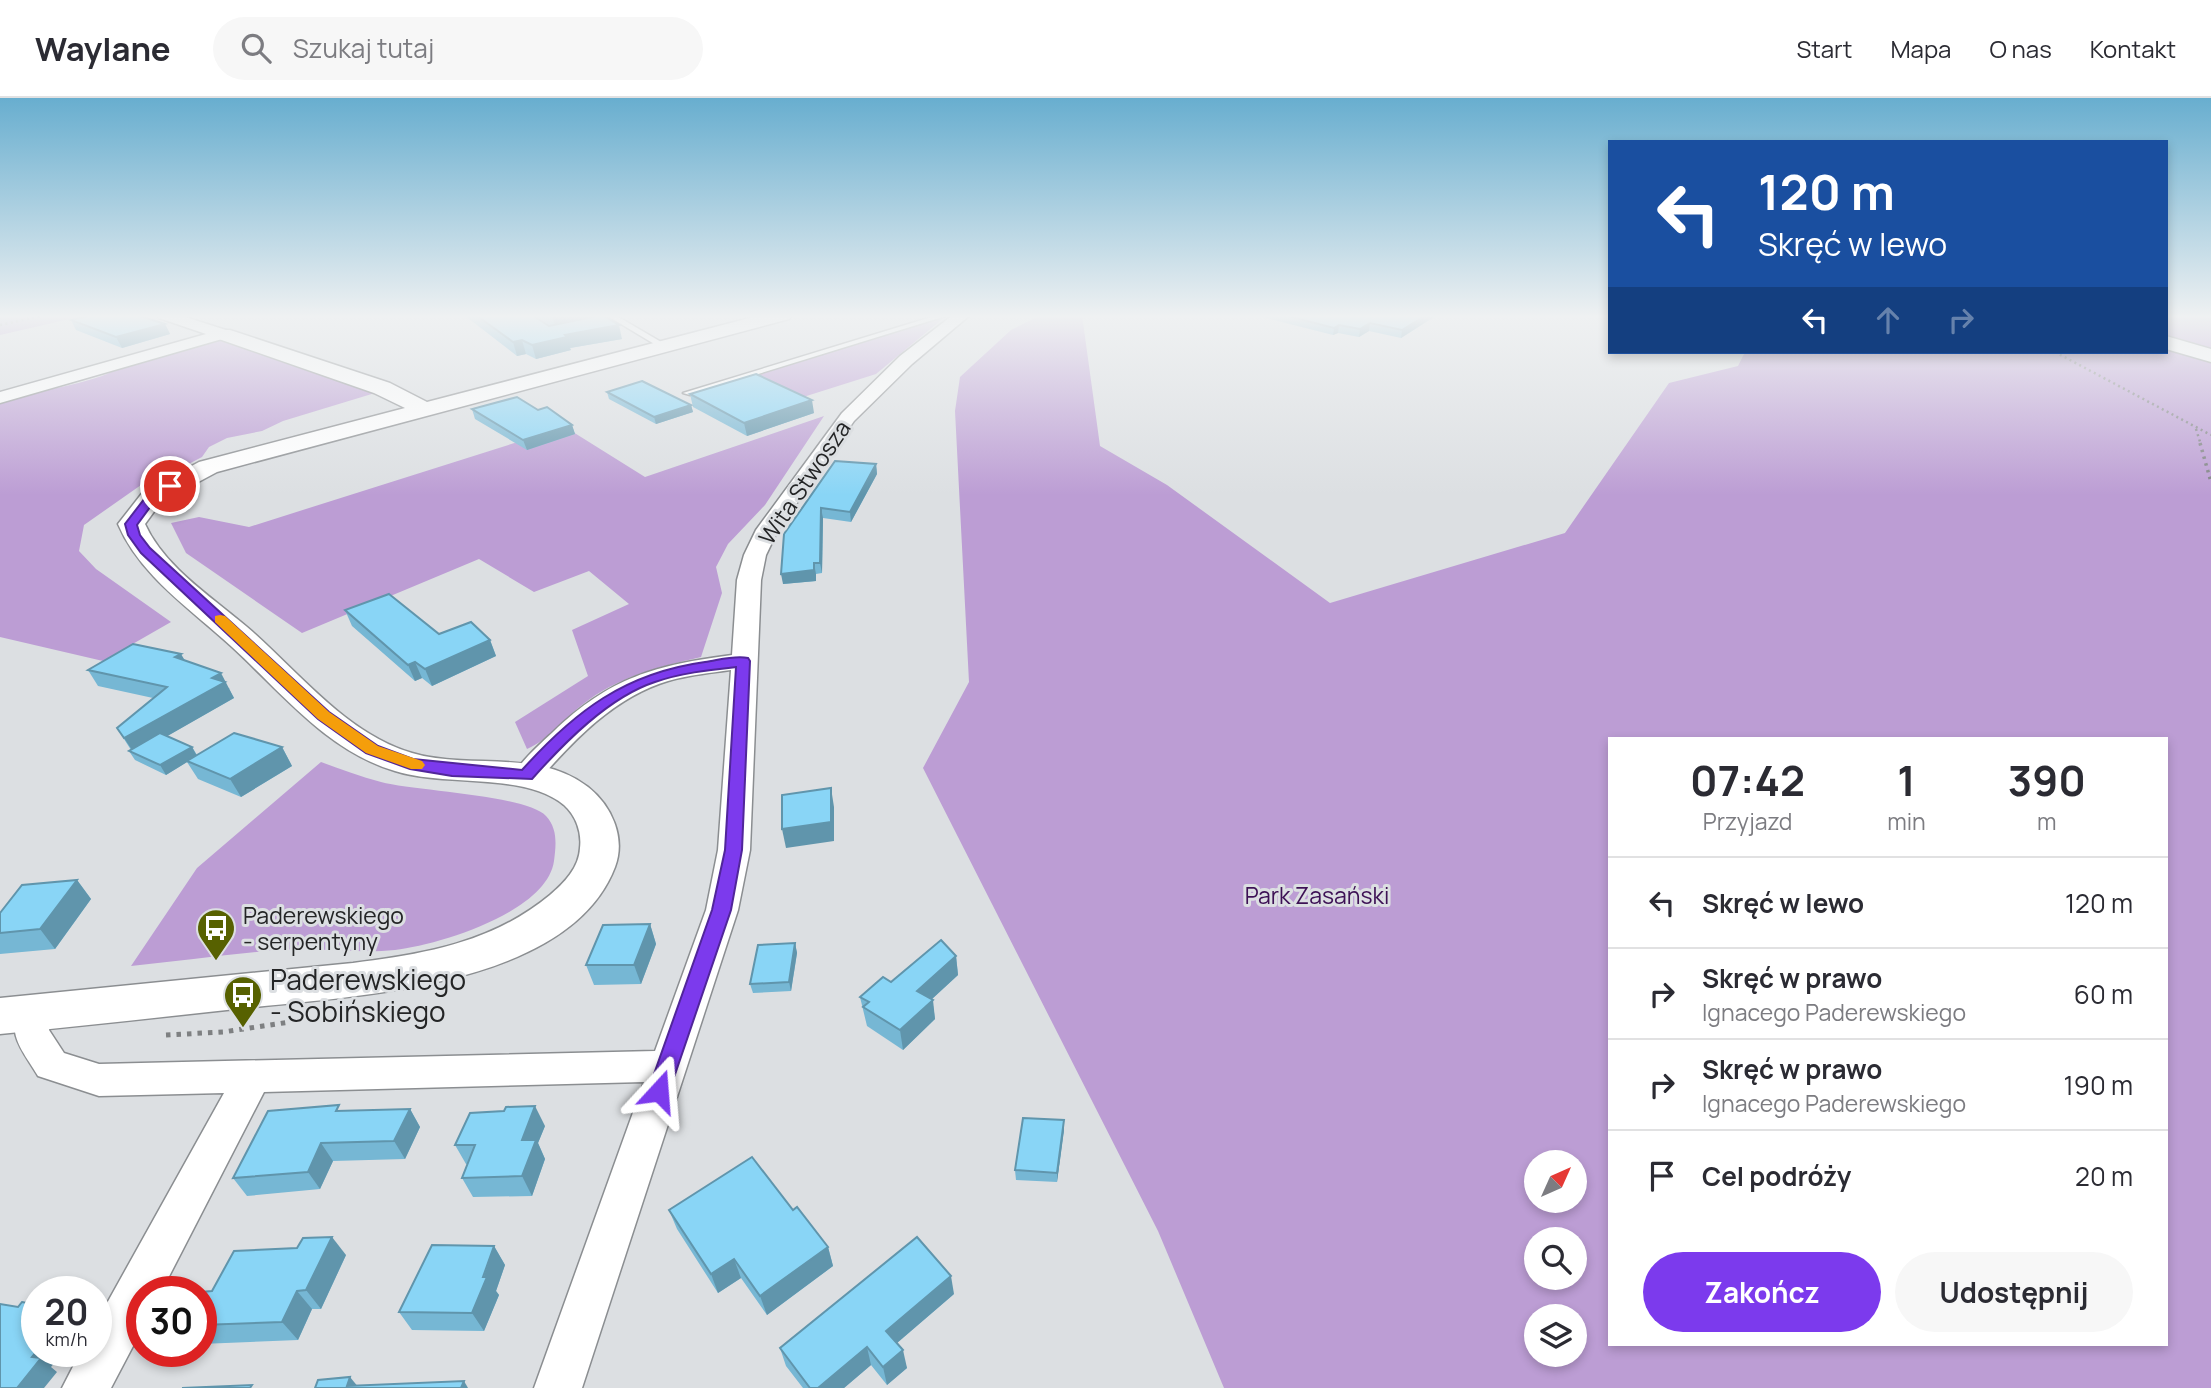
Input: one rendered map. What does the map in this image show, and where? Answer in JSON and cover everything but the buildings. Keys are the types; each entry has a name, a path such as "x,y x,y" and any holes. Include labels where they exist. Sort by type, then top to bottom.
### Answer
{"street":[{"path":"0,398 79,375"},
{"path":"344,375 382,388 424,409"},
{"path":"17,1015 409,972 489,952 521,937 545,921 580,890 598,860 601,839 592,813 582,801 568,790 527,775 410,764 372,750 323,715 145,551 134,535 131,524 152,496 208,467 553,375"},
{"name":"Wita Stwosza","path":"558,1388 722,910 734,850 743,661 749,580 755,555 767,530 855,409 890,375"},
{"path":"527,775 552,746 601,705 648,679 743,661"},
{"path":"17,1015 31,1031 51,1065 99,1080 668,1066"},
{"path":"86,1388 252,1078"}],"lane":[{"path":"687,393 746,375"}],"path":[{"path":"2097,375 2211,435"},
{"path":"2196,429 2211,482"}],"green space":[{"path":"105,375 325,375 375,393 283,421 262,431 227,438 209,447 202,457 179,469 151,478 84,525 79,551 96,569 171,622 103,661 0,637 0,399"},
{"path":"752,375 872,375 797,399 749,376"},
{"name":"Park Zasański","path":"962,375 1090,375 1100,446 1167,485 1330,603 1565,533 1669,383 1701,375 2211,375 2211,1388 1224,1388 1158,1231 923,768 969,682 955,411"},
{"path":"824,416 765,505 728,544 716,567 722,593 701,657 654,669 609,687 582,705 543,740 527,749 515,722 588,676 572,630 629,604 589,571 534,592 479,559 302,633 186,553 171,523 199,517 249,527 565,427 645,477"},
{"path":"321,762 381,782 494,798 535,809 550,821 556,843 554,861 547,879 532,896 488,923 414,947 381,951 278,950 131,966 197,868"}],"slow traffic":[{"path":"220,619 323,715 372,750 416,765"}],"place":[{"name":"Paderewskiego - serpentyny","path":"216,962"},
{"name":"Paderewskiego - Sobińskiego","path":"243,1029"}],"route":[{"path":"170,486 152,496 131,524 134,535 145,551 323,715 372,750 410,764 527,775 552,746 601,705 648,679 743,661 734,850 722,910 659,1091"}]}
